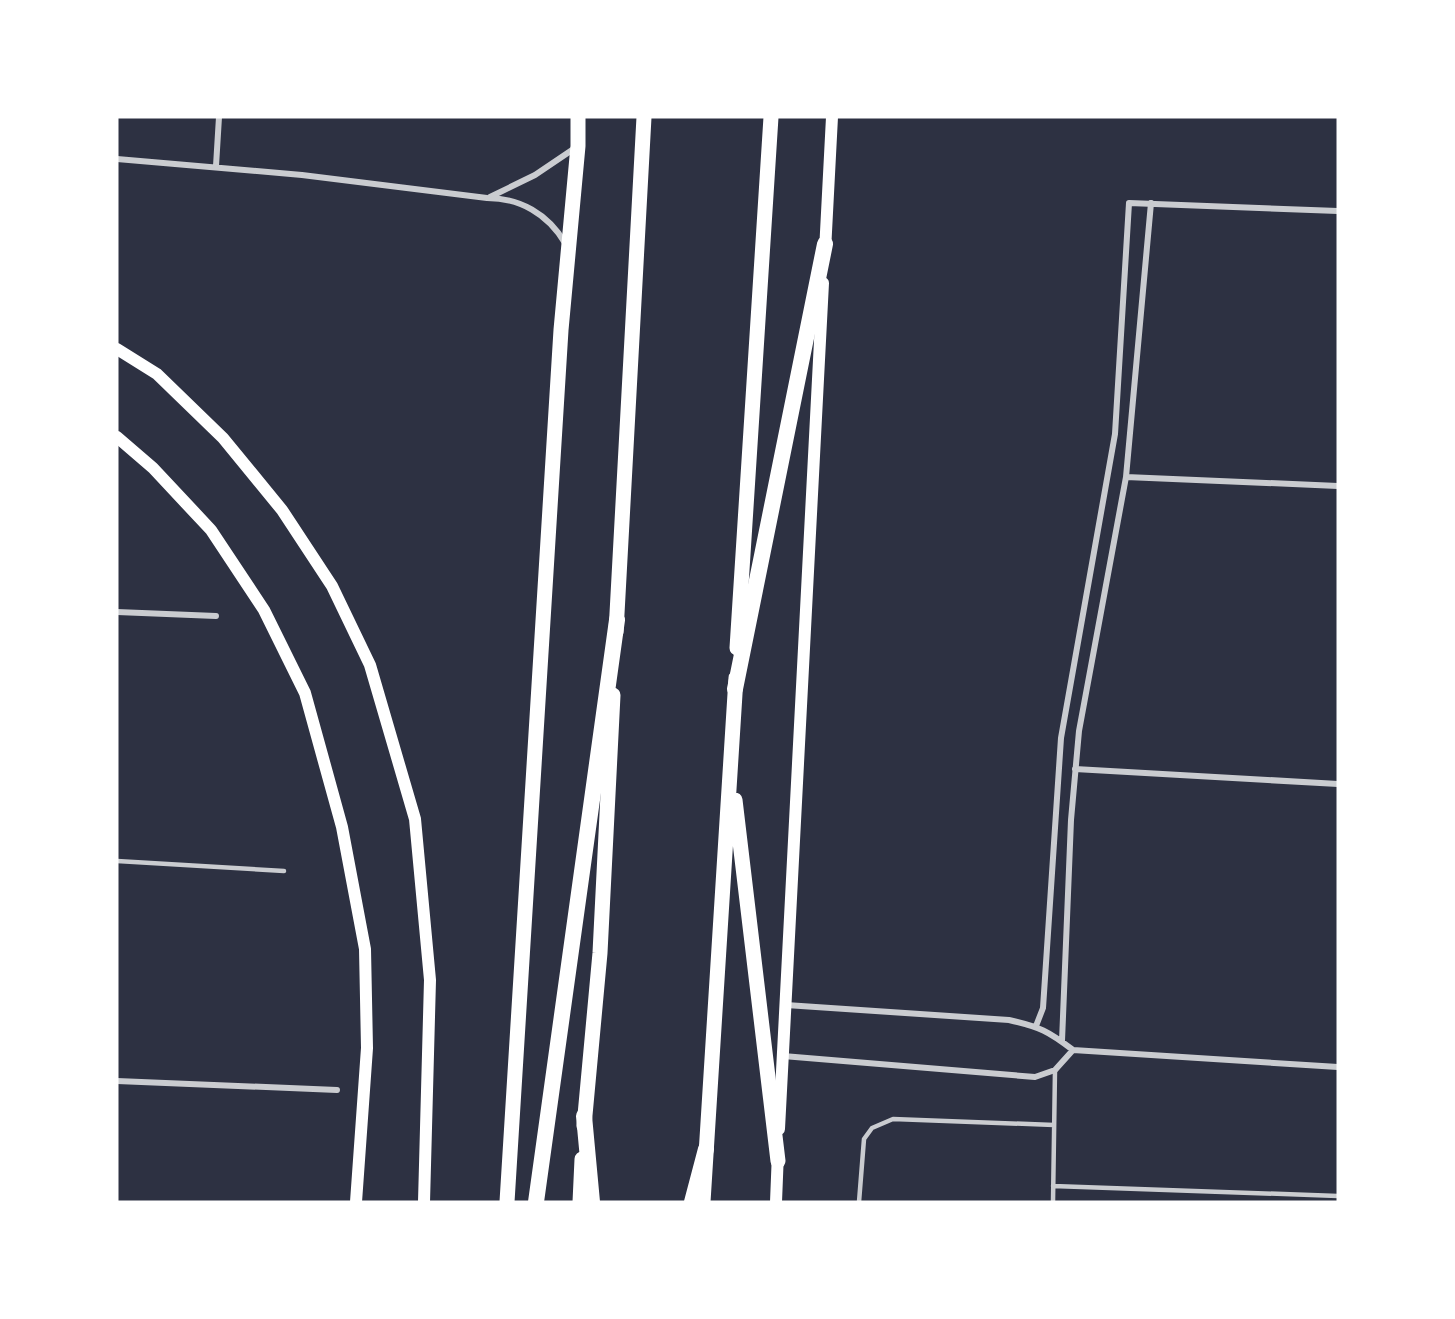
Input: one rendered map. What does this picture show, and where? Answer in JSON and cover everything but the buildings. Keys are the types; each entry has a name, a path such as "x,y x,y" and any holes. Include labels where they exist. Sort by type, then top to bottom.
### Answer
{"highway":[{"path":"735,688 825,244"},
{"path":"536,1202 617,620"},
{"path":"584,1116 592,1202"},
{"path":"692,1202 706,1149"}],"main road":[{"path":"507,1202 561,330 578,146 578,117"},
{"path":"580,1202 584,1116 600,953 644,117"},
{"path":"703,1202 771,117"},
{"path":"776,1202 832,117"},
{"path":"117,349 157,374 224,438 282,510 332,586 370,664 415,819 430,980 424,1202"},
{"path":"117,436 153,468 211,530 264,610 305,693 342,826 365,949 367,1048 356,1202"},
{"path":"730,761 778,1161"}],"street":[{"path":"216,166 219,117"},
{"path":"487,198 535,175 578,146"},
{"path":"117,159 216,166 487,198 504,198 536,212 555,229 569,249"},
{"path":"1036,1026 1042,1008 1061,738 1115,434 1129,203 1338,211"},
{"path":"1062,1041 1071,820 1079,731 1126,477 1151,204"},
{"path":"1126,477 1338,486"},
{"path":"117,612 216,616"},
{"path":"1075,769 1338,784"},
{"path":"786,1005 1009,1020 1036,1026 1073,1050 1338,1067"},
{"path":"783,1056 1035,1077 1055,1070 1073,1050"},
{"path":"117,1081 337,1090"}],"lane":[{"path":"117,861 284,871"},
{"path":"1053,1202 1055,1070"},
{"path":"860,1202 864,1138 872,1128 894,1119 1054,1125"},
{"path":"1053,1186 1338,1196"}]}
